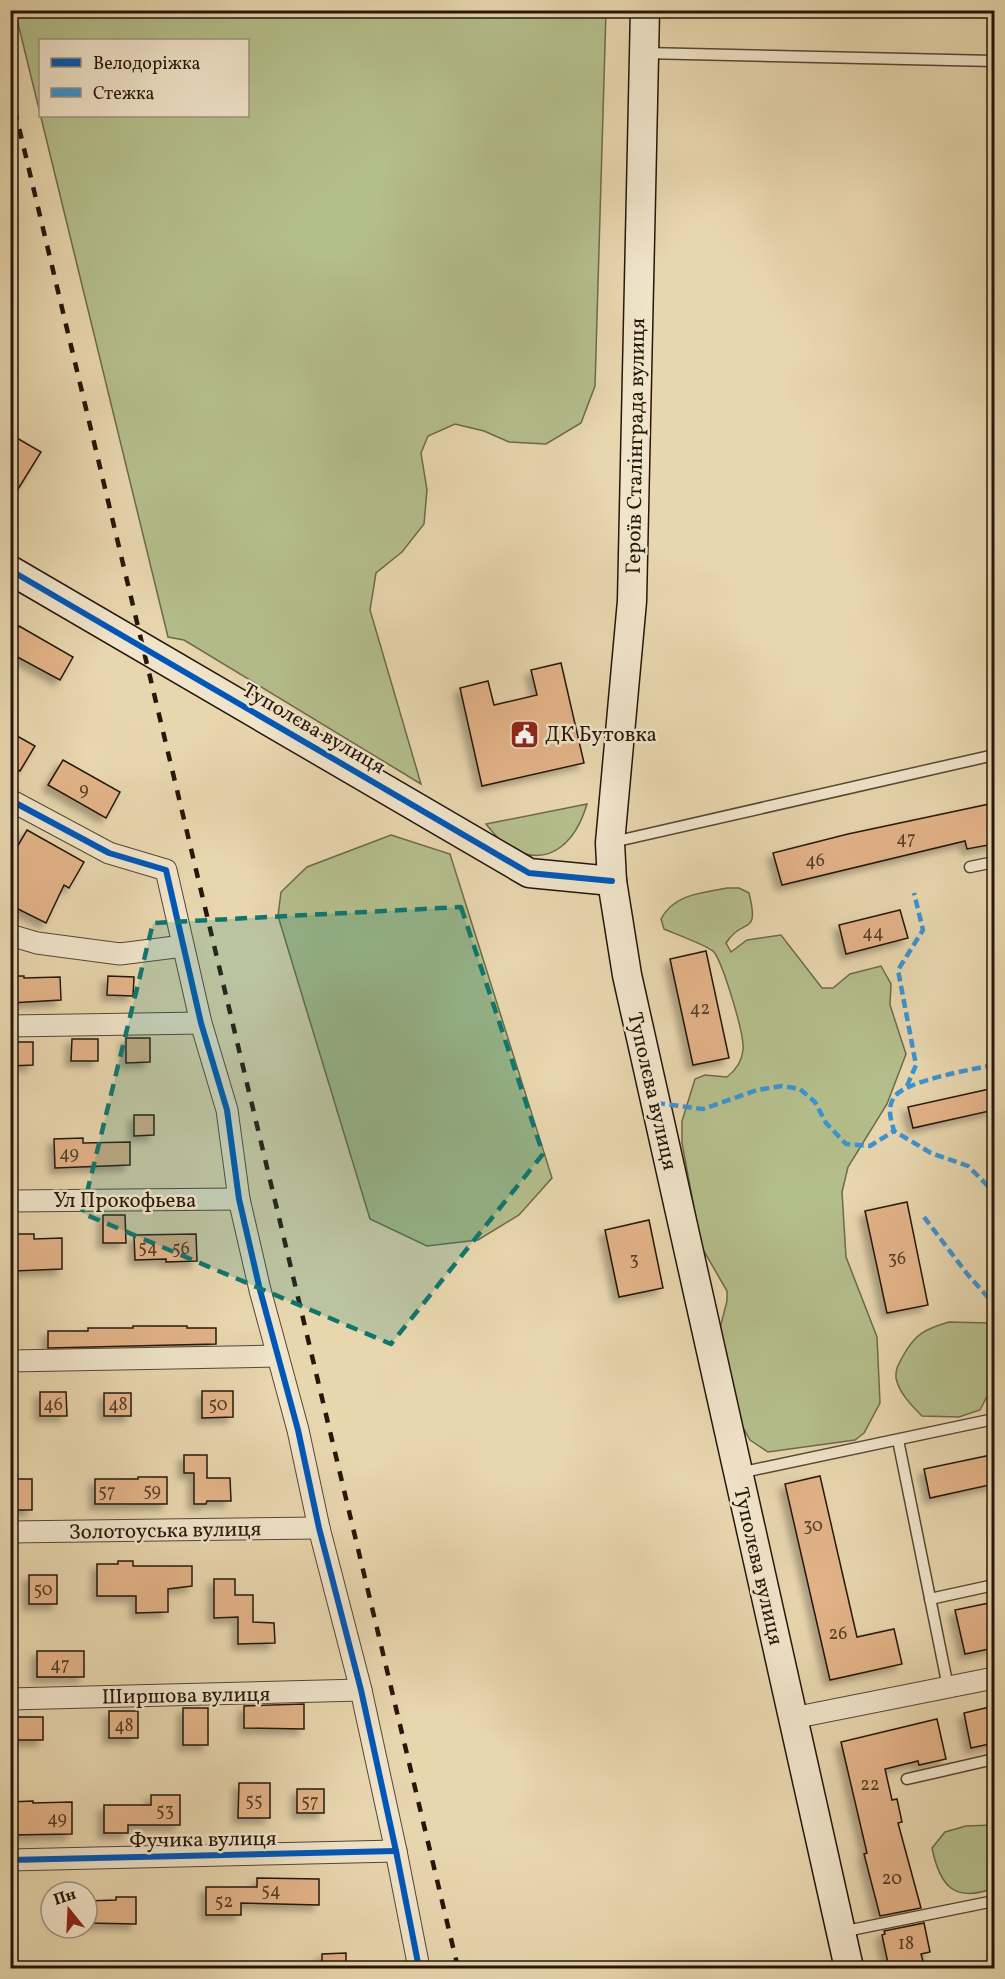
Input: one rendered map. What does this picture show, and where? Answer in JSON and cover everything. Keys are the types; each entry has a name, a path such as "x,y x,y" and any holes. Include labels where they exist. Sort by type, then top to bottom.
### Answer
{"main road":[{"name":"Героїв Сталінграда вулиця","path":"612,881 610,843 632,601 645,10"},
{"name":"Туполєва вулиця","path":"10,570 529,873 612,881 627,975 849,1968"}],"street":[{"path":"10,800 109,853 166,870 201,1023 227,1110 239,1199 361,1690 419,1968"},
{"path":"10,936 120,954 183,946"},
{"path":"10,1026 201,1023"},
{"name":"Ул Прокофьева","path":"10,1201 239,1199"},
{"path":"10,1361 277,1356"},
{"name":"Золотоуська вулиця","path":"10,1532 320,1528"},
{"path":"793,1718 994,1678"},
{"name":"Ширшова вулиця","path":"10,1699 361,1690"},
{"name":"Фучика вулиця","path":"10,1860 396,1851"}],"lane":[{"path":"644,53 994,61"},
{"path":"610,843 994,755"},
{"path":"970,867 994,862"},
{"path":"739,1473 994,1419"},
{"path":"898,1440 948,1687"},
{"path":"930,1599 994,1586"},
{"path":"907,1779 994,1759"},
{"path":"841,1932 994,1901"}],"highlighted area":[{"path":"461,907 543,1154 391,1344 82,1213 153,923"}],"green space":[{"path":"15,11 606,11 595,386 581,423 546,444 509,442 484,431 455,424 428,436 421,453 427,490 424,524 402,552 376,573 370,610 421,784 184,640 168,637 41,117 249,117 249,39 39,39 39,109"},
{"path":"587,804 570,838 552,852 540,855 528,855 510,848 486,824"},
{"path":"391,835 450,854 552,1178 519,1215 478,1240 427,1246 370,1219 278,916 281,892 307,867"},
{"path":"739,888 749,893 752,907 751,921 732,935 726,943 731,952 747,940 781,935 822,988 833,988 850,974 881,966 891,984 890,1005 906,1054 887,1104 848,1167 842,1192 846,1257 877,1337 880,1403 864,1433 855,1440 768,1452 750,1440 730,1404 719,1332 727,1301 727,1291 701,1246 682,1143 682,1121 695,1079 705,1075 727,1077 740,1062 743,1042 733,1000 714,952 664,929 661,919 673,904 681,900 699,893"},
{"path":"949,1322 994,1325 994,1383 980,1410 959,1417 922,1416 900,1389 896,1378 897,1369 916,1337 933,1327"},
{"path":"994,1825 994,1888 969,1894 951,1888 940,1873 932,1848 945,1832 966,1826"}],"building":[{"path":"10,434 41,452 10,502"},
{"path":"19,626 73,657 60,680 10,653 10,641"},
{"name":"ДК Бутовка","path":"561,663 584,763 482,786 460,688 488,681 494,705 537,695 531,670"},
{"path":"10,732 35,746 20,771 10,766"},
{"path":"63,760 120,792 106,818 48,785"},
{"path":"994,803 994,844 967,849 965,841 782,885 773,853 848,834"},
{"path":"27,830 84,862 69,888 64,885 46,923 10,905 10,859"},
{"path":"900,910 908,938 846,954 839,925"},
{"path":"706,951 729,1058 693,1065 670,959"},
{"path":"10,976 60,977 61,1000 10,1003"},
{"path":"108,976 134,977 133,996 107,995"},
{"path":"126,1038 150,1038 150,1062 126,1063"},
{"path":"72,1039 98,1039 98,1061 71,1061"},
{"path":"10,1042 33,1042 33,1065 10,1066"},
{"path":"994,1088 994,1110 913,1128 908,1107"},
{"path":"134,1115 154,1115 154,1135 134,1136"},
{"path":"83,1138 83,1143 130,1142 130,1165 55,1168 54,1139"},
{"path":"907,1202 928,1305 887,1313 865,1211"},
{"path":"103,1215 125,1215 126,1243 103,1243"},
{"path":"649,1220 663,1288 619,1297 605,1230"},
{"path":"13,1234 34,1234 34,1239 62,1238 62,1269 14,1271"},
{"path":"196,1234 197,1261 135,1260 134,1235"},
{"path":"133,1326 216,1328 216,1344 48,1348 48,1331 88,1331 88,1328 133,1328"},
{"path":"202,1391 233,1391 233,1417 202,1418"},
{"path":"40,1392 66,1392 67,1416 40,1416"},
{"path":"104,1393 131,1393 131,1416 104,1416"},
{"path":"184,1455 207,1455 207,1478 230,1478 231,1501 207,1501 206,1504 194,1504 194,1473 184,1473"},
{"path":"991,1455 994,1484 930,1498 924,1469"},
{"path":"820,1476 857,1637 894,1629 902,1664 830,1680 785,1484"},
{"path":"138,1477 167,1477 167,1504 95,1504 95,1479 138,1479"},
{"path":"10,1479 32,1479 32,1510 10,1510"},
{"path":"118,1561 133,1561 133,1566 192,1566 192,1586 168,1589 168,1612 136,1613 136,1596 97,1596 97,1564 118,1564"},
{"path":"29,1575 57,1575 57,1604 29,1604"},
{"path":"214,1579 235,1579 235,1595 253,1595 253,1622 274,1623 275,1643 238,1644 238,1617 214,1618"},
{"path":"994,1602 994,1648 965,1654 955,1610"},
{"path":"37,1651 84,1651 84,1677 37,1677"},
{"path":"304,1704 304,1729 244,1728 244,1706"},
{"path":"994,1706 994,1743 971,1748 964,1713"},
{"path":"183,1708 208,1708 208,1745 183,1745"},
{"path":"109,1711 138,1711 138,1738 109,1738"},
{"path":"10,1717 43,1717 43,1740 10,1740"},
{"path":"937,1719 946,1759 919,1765 918,1761 885,1769 892,1800 897,1799 902,1822 898,1823 921,1908 880,1916 864,1854 867,1853 841,1742"},
{"path":"239,1783 270,1783 270,1818 238,1818"},
{"path":"297,1789 324,1789 324,1813 297,1813"},
{"path":"151,1795 180,1795 180,1825 128,1825 128,1833 104,1833 104,1805 151,1805"},
{"path":"33,1801 33,1803 72,1802 72,1834 10,1835 10,1802"},
{"path":"257,1878 319,1879 319,1905 241,1903 241,1915 206,1915 206,1887 257,1887"},
{"path":"116,1897 136,1897 136,1924 99,1923 99,1901 116,1900"},
{"path":"924,1923 930,1952 921,1954 925,1968 889,1968 882,1935 885,1934 884,1931"},
{"path":"346,1953 346,1968 322,1968 322,1954"}],"railway":[{"path":"10,90 458,1968"}],"marked path":[{"path":"907,1086 916,1065 898,970 923,930 914,893"},
{"path":"994,1065 923,1081 909,1087 893,1099 890,1111 894,1131 931,1153 968,1166 994,1192"},
{"path":"656,1103 703,1109 757,1090 782,1086 800,1089 815,1102 826,1123 846,1144 870,1146 894,1131"},
{"path":"924,1217 968,1275 994,1304"}],"cycle path":[{"path":"10,570 529,873 612,881"},
{"path":"10,800 109,853 166,870 201,1023 227,1110 239,1199 260,1290 298,1430 319,1528 361,1690 419,1968"},
{"path":"10,1860 396,1851"}],"place":[{"name":"ДК Бутовка","path":"524,734"}]}
